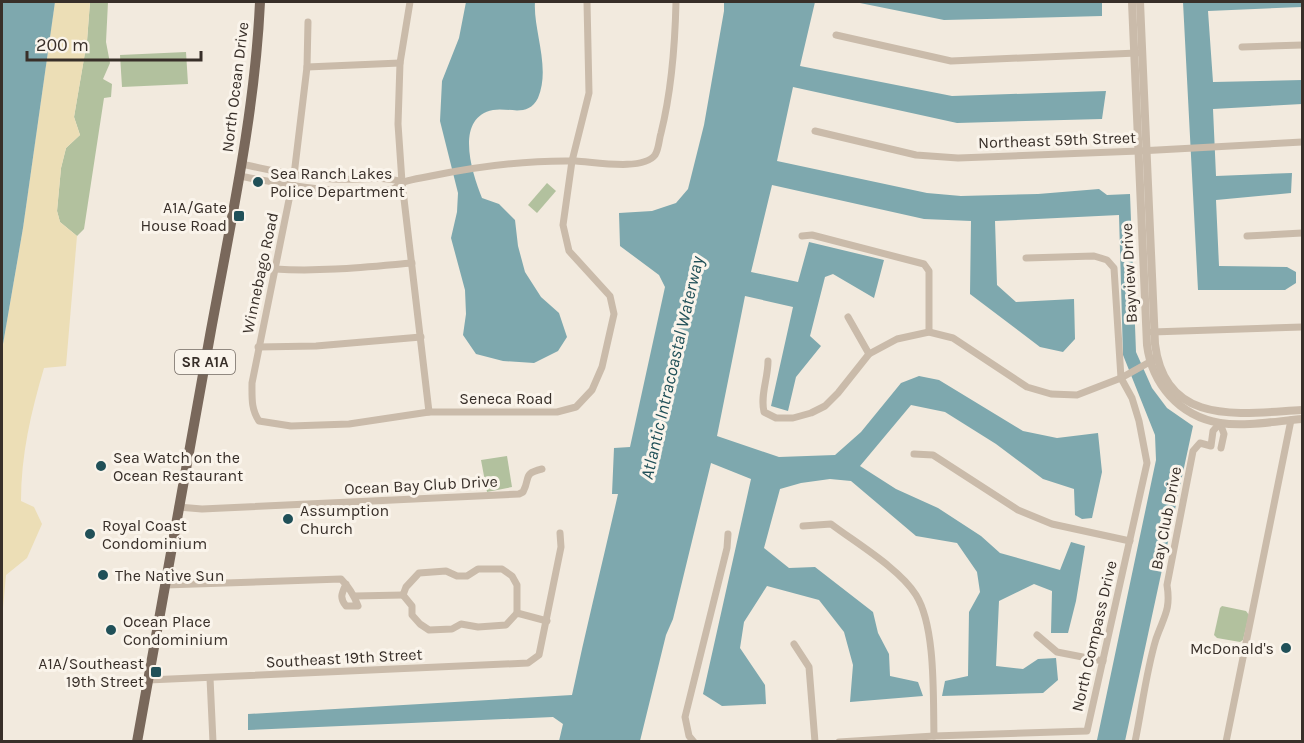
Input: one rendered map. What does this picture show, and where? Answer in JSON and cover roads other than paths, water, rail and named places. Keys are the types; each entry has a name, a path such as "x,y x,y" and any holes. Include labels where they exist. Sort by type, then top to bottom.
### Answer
{"main road":[{"name":"North Ocean Drive","path":"240,170 255,74 260,2"},
{"name":"SR A1A","path":"137,741 240,170"}],"street":[{"path":"410,2 400,63 398,124 402,182 429,412"},
{"name":"Seneca Road","path":"259,421 291,426 349,424 429,412 557,412 576,407 592,390 602,367 614,314 610,296 569,251 563,225 572,161 589,93 585,16 587,2"},
{"path":"240,170 331,179 391,179 402,182 484,166 524,161 572,161 630,165 645,163 656,154 666,114 674,58 676,2"},
{"name":"Bayview Drive","path":"1136,6 1151,332 1150,361 1157,381 1175,401 1192,413 1220,423 1302,419"},
{"name":"Winnebago Road","path":"259,421 252,407 252,383 294,175 307,67 308,22"},
{"path":"836,35 951,61 1138,53"},
{"path":"1242,47 1302,45"},
{"path":"307,67 400,63"},
{"name":"Northeast 59th Street","path":"815,131 916,155 958,158 1302,142"},
{"path":"240,170 292,186 331,191 393,190 402,182"},
{"path":"1247,236 1302,233"},
{"path":"802,236 812,235 924,264 929,271 929,332"},
{"path":"1026,258 1094,256 1107,260 1114,268 1121,378"},
{"path":"275,269 336,270 412,263"},
{"path":"848,317 869,354"},
{"path":"1151,332 1302,327"},
{"path":"768,361 768,374 761,401 764,412 776,418 793,418 825,406 869,354 897,339 929,332 953,338 1027,387 1052,394 1077,395 1121,378 1150,361"},
{"path":"258,347 316,346 421,337"},
{"name":"Bayview Drive","path":"1150,361 1180,395 1203,409 1223,413 1302,410"},
{"name":"North Compass Drive","path":"839,741 1087,731 1147,463 1136,409 1121,378"},
{"name":"Bay Club Drive","path":"1135,741 1157,637 1166,617 1169,598 1167,585 1193,451 1200,443 1211,446 1213,431 1220,423 1223,413"},
{"path":"1226,741 1291,420"},
{"name":"Bay Club Drive","path":"1220,423 1224,434 1221,448"},
{"path":"914,454 933,455 1018,510 1052,524 1130,541"},
{"name":"Ocean Bay Club Drive","path":"178,507 202,509 519,494 524,492 530,472 542,469"},
{"path":"803,526 831,524 897,574 916,595 928,625 934,736"},
{"path":"517,613 547,621 561,547 560,533"},
{"path":"691,739 685,717 727,548 728,534"},
{"path":"478,569 502,569 512,576 517,585 517,613 506,626 478,627 461,624 452,629 429,630 412,615 412,606 403,595 406,587 419,573 446,571 457,576 467,576 478,569"},
{"path":"165,585 341,579 346,584 355,596 358,606 346,606 342,601 341,595 346,584"},
{"path":"355,596 403,595"},
{"name":"Southeast 19th Street","path":"148,680 528,663 539,655 547,621"},
{"path":"1037,635 1057,652 1103,662"},
{"path":"794,644 809,667 815,741"},
{"path":"210,678 213,741"}],"water":[{"path":"2,2 55,2 23,228 2,350"},
{"path":"466,2 535,2 543,74 538,98 534,104 524,110 499,109 481,115 473,124 469,148 474,175 482,198 499,204 515,220 518,246 525,272 541,297 559,313 567,337 558,351 534,363 503,361 476,354 463,335 466,314 465,290 451,238 457,212 458,193 440,121 442,81 459,38"},
{"name":"Atlantic Intracoastal Waterway","path":"724,2 815,2 800,66 952,96 1106,91 1102,119 957,123 793,87 777,161 927,193 961,196 1038,194 1099,189 1107,195 1130,194 1136,352 1152,388 1167,408 1193,426 1125,741 1078,741 1097,740 1156,460 1155,435 1123,355 1119,215 995,221 997,285 1016,302 1074,299 1075,339 1063,352 1040,347 970,294 971,221 924,219 772,185 751,272 798,282 809,242 884,260 874,298 833,274 825,277 810,336 821,346 796,377 788,411 771,406 793,307 745,296 717,436 779,457 835,455 861,432 901,383 919,376 939,380 1023,431 1057,438 1098,433 1102,472 1092,518 1082,519 1075,515 1074,489 1043,479 996,444 945,412 911,405 860,466 896,489 938,508 981,536 1000,553 1060,570 1071,542 1085,546 1068,633 1051,633 1052,591 1034,584 999,601 996,666 1023,669 1038,659 1056,658 1058,680 1043,693 942,696 945,681 968,676 969,612 980,592 977,572 957,543 916,536 851,481 830,479 780,489 764,548 789,568 815,567 873,612 878,633 889,654 890,676 918,682 923,696 850,702 853,665 844,632 819,600 767,586 744,622 740,648 765,685 766,704 722,706 703,694 751,479 711,463 640,741 559,741 563,724 553,717 248,730 248,714 572,695 618,494 612,494 614,448 630,447 665,287 659,275 620,246 619,213 652,211 676,203 688,189 704,125"},
{"path":"855,2 1102,2 1102,16 944,20"},
{"path":"1183,2 1302,2 1302,7 1208,11 1213,82 1302,80 1302,104 1213,109 1216,176 1292,173 1291,193 1216,200 1219,266 1287,267 1296,272 1296,283 1285,290 1198,290"}],"place":[{"name":"Sea Ranch Lakes Police Department","path":"258,182"},
{"name":"A1A/Gate House Road","path":"239,216"},
{"name":"Sea Watch on the Ocean Restaurant","path":"101,466"},
{"name":"Assumption Church","path":"288,519"},
{"name":"Royal Coast Condominium","path":"90,534"},
{"name":"The Native Sun","path":"103,575"},
{"name":"Ocean Place Condominium","path":"111,630"},
{"name":"McDonald's","path":"1286,648"},
{"name":"A1A/Southeast 19th Street","path":"156,672"}]}
